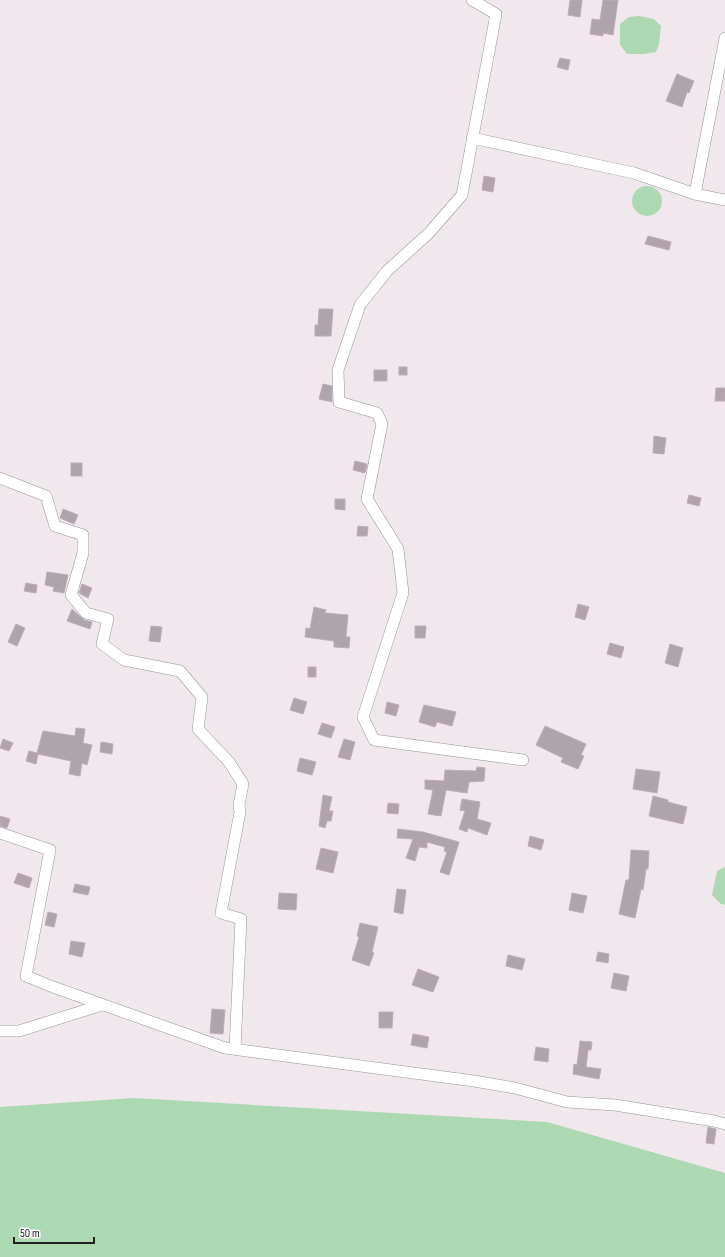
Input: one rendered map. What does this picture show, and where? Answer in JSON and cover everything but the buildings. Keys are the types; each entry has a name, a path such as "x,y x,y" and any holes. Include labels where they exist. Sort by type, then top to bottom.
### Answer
{"street":[{"path":"472,0 496,14 462,195 429,233 386,271 360,305 338,370 339,402 377,413 382,424 367,499 398,549 403,593 363,717 374,740 523,760"},
{"path":"695,194 725,38"},
{"path":"472,138 634,173 695,194 725,200"},
{"path":"0,478 46,496 55,526 83,535 83,553 71,595 86,613 108,619 102,644 124,660 180,671 202,697 198,729 230,762 244,784 238,805 240,812 221,913 241,918 235,1049"},
{"path":"0,833 50,850 26,976 225,1048 474,1081 515,1088 567,1102 615,1105 725,1124"},
{"path":"0,1031 19,1031 102,1004"}],"shaded area":[{"path":"639,16 654,19 661,26 659,44 656,52 627,54 620,45 620,24 629,17"},
{"path":"647,186 658,190 662,201 658,212 647,216 636,212 632,201 636,190"},
{"path":"725,867 725,905 721,904 712,895 717,871"},
{"path":"134,1098 547,1122 725,1173 725,1257 0,1257 0,1107"}]}
